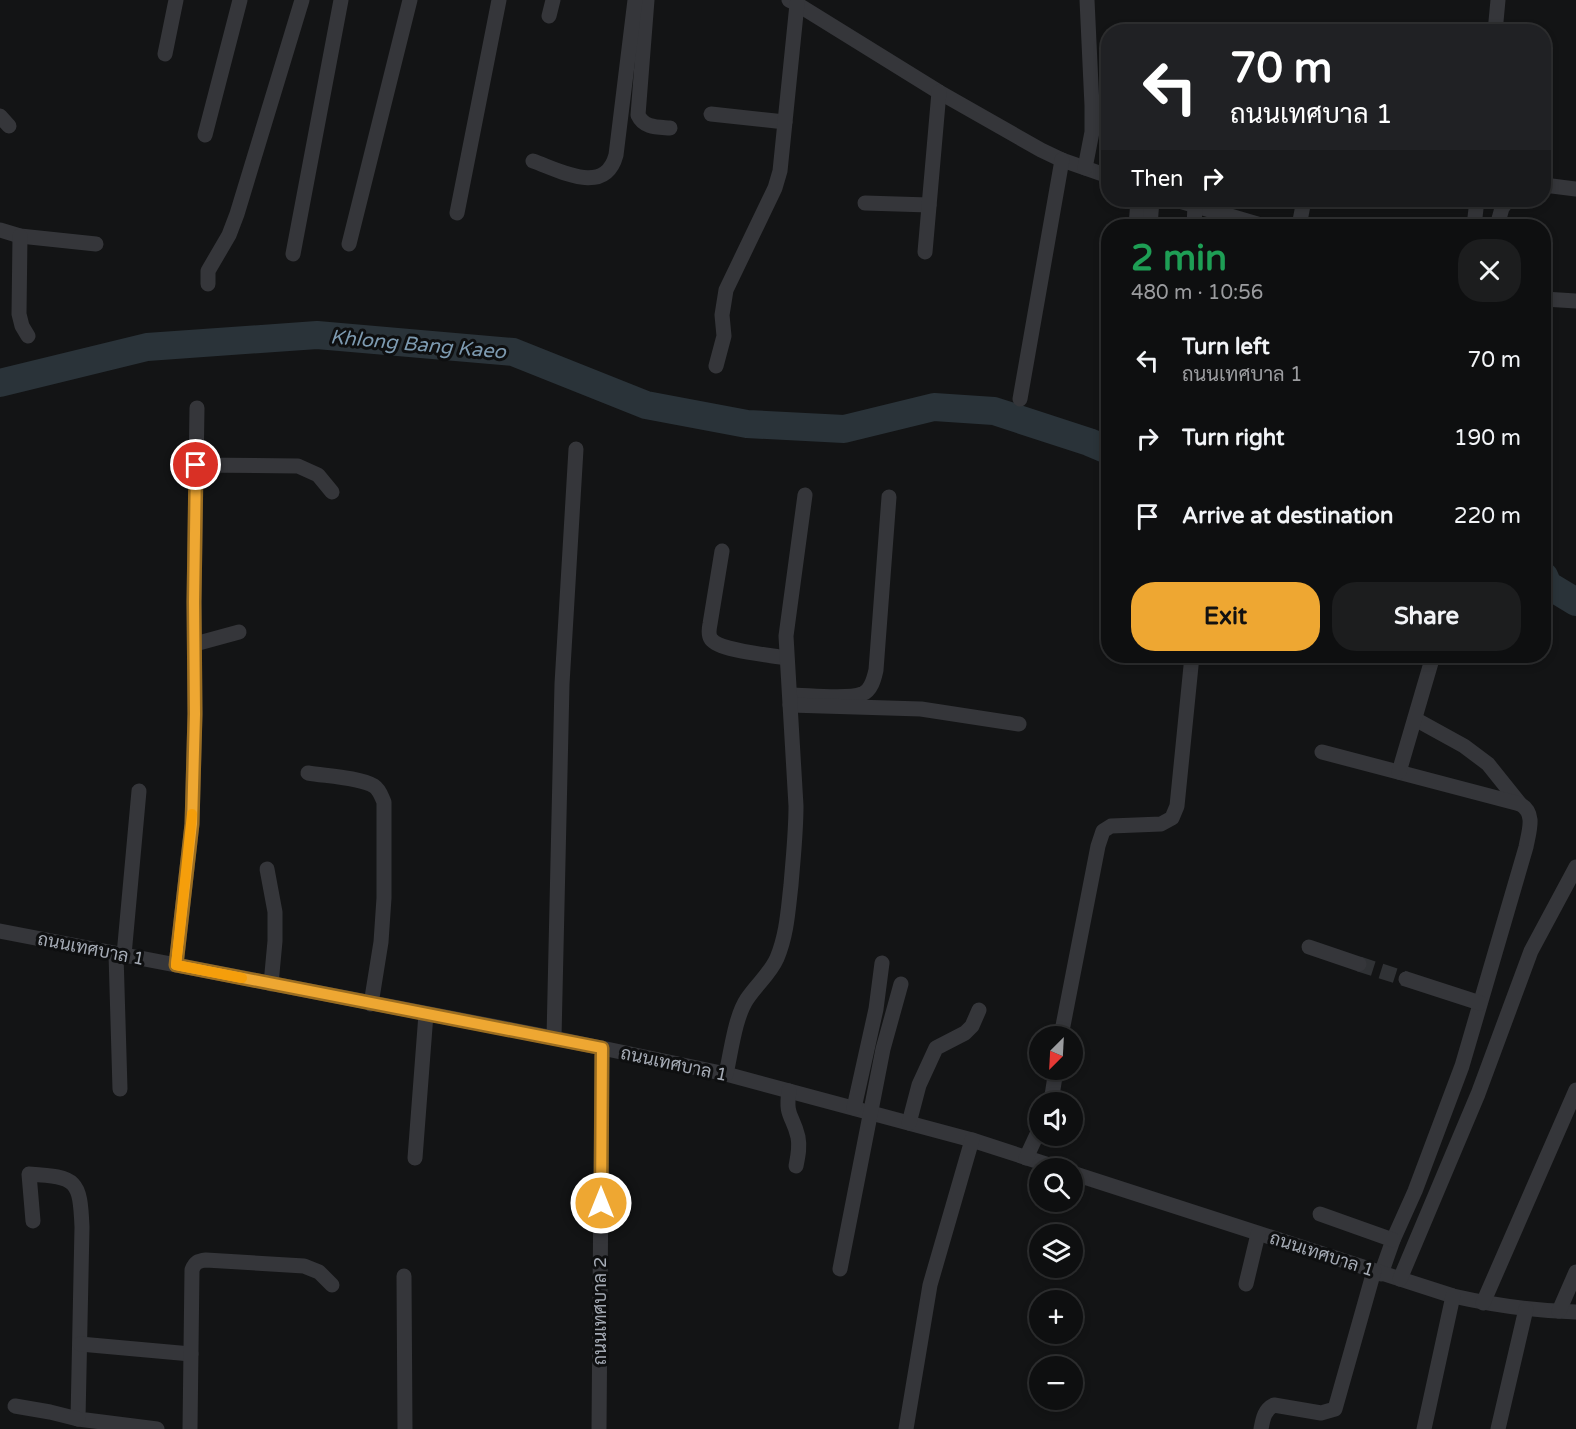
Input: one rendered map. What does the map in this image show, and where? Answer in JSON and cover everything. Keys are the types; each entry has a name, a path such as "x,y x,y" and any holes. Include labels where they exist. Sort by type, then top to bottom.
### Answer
{"street":[{"path":"165,54 177,0"},
{"path":"206,135 240,0"},
{"path":"208,284 208,271 229,235 237,214 302,0"},
{"path":"294,254 340,0"},
{"path":"349,244 410,0"},
{"path":"456,213 499,0"},
{"path":"549,16 553,0"},
{"path":"533,161 576,176 591,178 602,177 612,167 616,154 635,0"},
{"path":"647,0 638,115 641,122 647,126 670,128"},
{"path":"1085,168 1092,132 1087,0"},
{"path":"1496,24 1498,0"},
{"path":"716,366 724,336 722,315 726,290 775,188 780,171 792,2 939,92 1062,160 1101,174"},
{"path":"925,252 939,92"},
{"path":"711,114 785,122"},
{"path":"1020,399 1062,160"},
{"path":"1551,186 1576,189"},
{"path":"864,203 929,205"},
{"path":"1198,207 1240,219"},
{"path":"0,230 20,236 96,244"},
{"path":"20,236 19,314 28,336"},
{"path":"1551,299 1576,301"},
{"path":"176,965 192,824 197,408"},
{"path":"554,1038 562,684 576,449"},
{"path":"196,465 298,466 318,475 332,492"},
{"path":"726,1074 741,1012 747,999 768,974 776,960 787,921 796,832 796,806 786,636 805,495"},
{"path":"790,700 863,694 871,686 876,670 889,497"},
{"path":"722,551 710,624 711,640 722,646 786,657"},
{"path":"195,644 238,632"},
{"path":"1063,1026 1098,846 1103,831 1111,826 1161,824 1172,818 1177,806 1191,663"},
{"path":"1399,772 1431,663"},
{"path":"790,700 921,709 1019,724"},
{"path":"1414,719 1464,746 1488,764 1520,804"},
{"path":"1261,1429 1265,1413 1268,1408 1274,1406 1321,1413 1335,1409 1378,1272 1415,1191 1462,1066 1526,847 1531,818 1527,808 1520,804 1322,752"},
{"path":"308,773 373,786 380,792 384,802 384,897 381,942 371,1004"},
{"path":"120,1089 120,955 140,790"},
{"path":"1400,1279 1478,1094 1531,951 1576,867"},
{"path":"267,869 275,912 271,984"},
{"name":"ถนนเทศบาล 1","path":"0,931 554,1038 726,1074 972,1140 1029,1159"},
{"path":"1310,948 1359,964"},
{"path":"854,1108 876,1009 882,963"},
{"path":"1406,979 1480,1003"},
{"path":"840,1269 883,1049 901,984"},
{"path":"909,1123 919,1085 936,1048 965,1033 972,1026 979,1010"},
{"path":"415,1158 426,1014"},
{"name":"ถนนเทศบาล 2","path":"599,1429 602,1048"},
{"path":"1484,1303 1576,1090"},
{"path":"789,1091 787,1105 789,1116 798,1135 796,1166"},
{"path":"906,1429 930,1285 972,1140"},
{"path":"1026,1158 1032,1146"},
{"path":"33,1221 29,1174 62,1177 71,1181 78,1188 82,1227 78,1419"},
{"name":"ถนนเทศบาล 1","path":"1083,1177 1452,1296 1526,1309 1576,1312"},
{"path":"1320,1214 1393,1240"},
{"path":"1246,1284 1258,1234"},
{"path":"190,1429 192,1270 198,1261 304,1266 319,1272 332,1285"},
{"path":"1559,1311 1576,1272"},
{"path":"404,1276 405,1429"},
{"path":"1424,1429 1452,1296"},
{"path":"1498,1429 1526,1309"},
{"path":"80,1344 191,1354"},
{"path":"15,1406 78,1419 157,1429"}],"waterway":[{"name":"Khlong Bang Kaeo","path":"0,383 147,347 317,335 513,352 646,405 747,424 844,429 934,407 994,411 1101,447"},
{"name":"Khlong Bang Kaeo","path":"1551,587 1576,602"}],"tunnel":[{"path":"1359,964 1406,979"}],"slow traffic":[{"path":"192,814 176,965 242,978"}],"route":[{"path":"196,465 192,824 176,965 602,1048 601,1203"}]}
